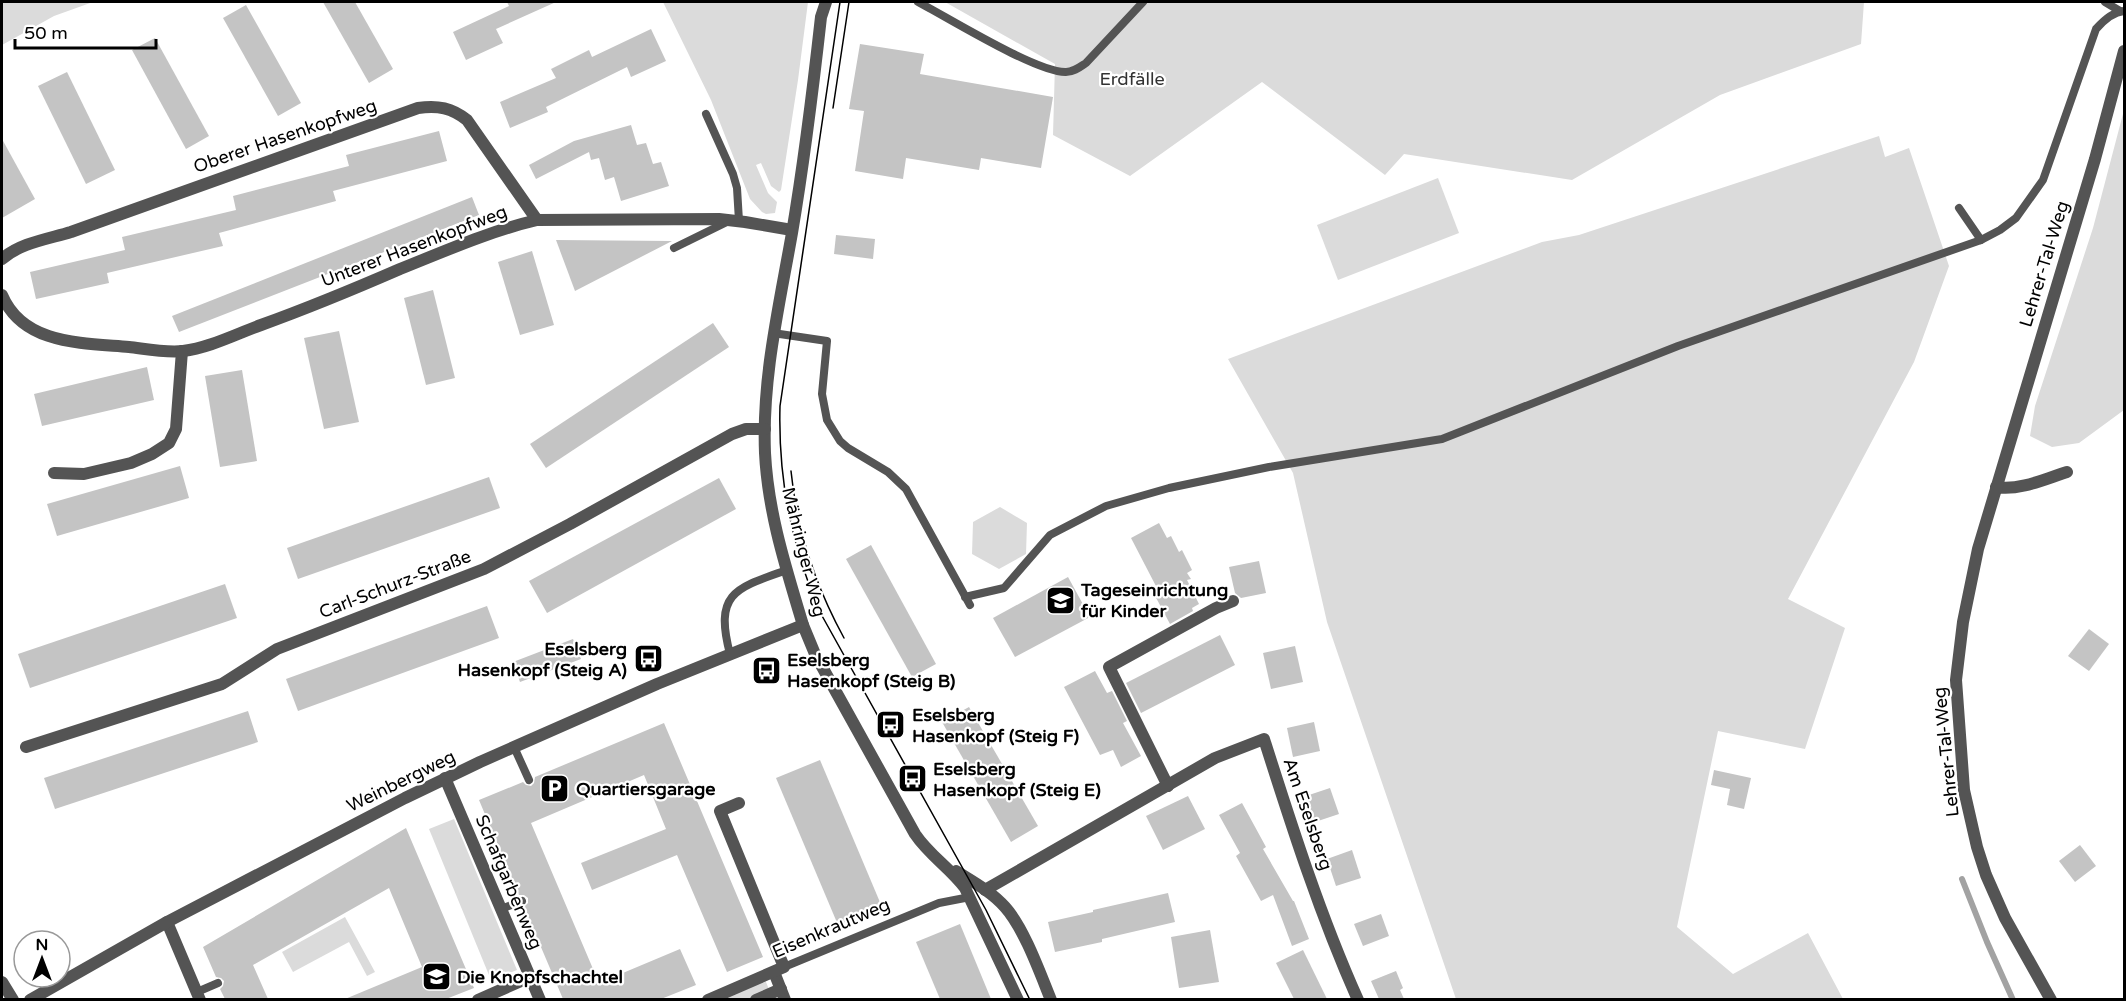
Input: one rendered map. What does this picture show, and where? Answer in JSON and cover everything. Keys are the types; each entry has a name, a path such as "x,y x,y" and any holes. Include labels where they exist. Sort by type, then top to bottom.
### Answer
{"street":[{"name":"Mähringer Weg","path":"825,2 792,230 766,383 765,429 770,500 803,625 815,654 915,834 959,880 970,897 1018,999"},
{"name":"Lehrer-Tal-Weg","path":"2051,999 2006,918 1986,876 1977,847 1964,790 1956,680 1963,622 1974,570 1996,488 2095,159 2124,51"},
{"name":"Oberer Hasenkopfweg","path":"2,259 9,252 30,244 71,232 418,108 431,106 444,107 467,120 537,220"},
{"name":"Unterer Hasenkopfweg","path":"2,295 16,316 31,329 51,338 76,343 182,351 203,346 273,321 510,226 537,220 736,220 792,230"},
{"path":"54,473 84,474 131,463 152,454 169,443 176,429 182,351"},
{"name":"Carl-Schurz-Straße","path":"26,747 222,684 277,649 484,569 732,434 746,429 765,429"},
{"path":"1996,488 2026,485 2067,472"},
{"path":"1168,786 1109,667 1216,608 1233,601"},
{"name":"Weinbergweg","path":"30,999 167,922 445,778 730,654 803,625"},
{"name":"Am Eselsberg","path":"970,897 1215,758 1264,739 1308,872 1341,962 1358,999"},
{"name":"Schafgarbenweg","path":"445,778 540,999"},
{"path":"739,803 720,811 779,970 783,994"},
{"name":"Mähringer Weg","path":"942,862 985,890 1013,917 1051,999"},
{"path":"167,922 198,996"},
{"name":"Eisenkrautweg","path":"708,999 779,970"},
{"path":"478,999 530,977"},
{"path":"2,982 13,999"},
{"name":"Eisenkrautweg","path":"756,999 783,994"}],"lane":[{"path":"918,2 1025,59 1052,71 1067,73 1086,63 1143,2"},
{"path":"2105,2 2122,11"},
{"path":"773,333 827,341 822,394 827,420 840,441 848,448 888,472 906,489 968,601 1004,588 1050,535 1106,506 1169,488 1269,467 1442,439 1678,346 1981,240 2016,218 2043,180 2096,29 2104,20 2122,11"},
{"path":"674,248 736,220 737,188 706,114"},
{"path":"1959,208 1981,240"},
{"path":"730,654 724,621 730,599 740,588 787,570"},
{"path":"514,747 529,780"},
{"name":"Eisenkrautweg","path":"779,970 939,903 970,897"},
{"path":"501,909 522,901"},
{"path":"198,996 218,983"}],"green space":[{"path":"2,2 93,2 54,16 2,45"},
{"path":"663,2 808,2 798,80 779,192 771,186 761,163 756,165 768,193 777,202 775,213 762,212 750,199 711,100"},
{"name":"Erdfälle","path":"945,2 1864,2 1861,44 1720,95 1572,180 1404,154 1385,175 1262,82 1130,176 1053,135 1055,64"},
{"path":"2124,110 2124,410 2079,443 2052,447 2030,436 2035,406 2093,228"},
{"path":"1879,136 1885,157 1909,148 1949,266 1914,362 1788,599 1845,628 1805,749 1718,731 1677,927 1733,974 1808,933 1843,999 1456,999 1327,622 1293,473 1228,359 1542,242 1579,235"},
{"path":"1438,178 1459,233 1338,280 1317,225"},
{"path":"1000,507 1027,523 1026,554 999,569 972,554 973,522"},
{"path":"454,819 517,970 491,980 429,829"},
{"path":"345,917 375,972 367,976 349,942 293,972 282,952"},
{"path":"764,977 770,992 753,999 710,1000"}],"building":[{"path":"323,2 355,2 393,69 369,83"},
{"path":"507,2 556,2 496,29 503,43 466,60 453,32 509,6"},
{"path":"246,5 301,103 278,116 223,18"},
{"path":"651,29 666,61 631,77 627,67 546,107 548,112 510,128 500,102 556,78 551,69 589,50 592,57"},
{"path":"155,38 209,136 186,149 132,50"},
{"path":"860,44 924,54 920,74 1053,97 1041,168 981,158 979,170 906,158 903,179 855,171 864,111 849,109"},
{"path":"67,72 115,170 86,184 38,86"},
{"path":"631,125 637,145 646,143 653,164 661,162 669,186 621,201 614,177 605,180 599,158 591,160 589,152 536,179 529,165 574,141"},
{"path":"439,131 447,161 333,191 336,201 219,233 223,246 107,273 109,283 36,299 30,272 125,250 122,237 236,210 233,196 349,166 346,155"},
{"path":"2,139 35,199 2,218"},
{"path":"472,197 479,215 179,332 172,316"},
{"path":"836,235 875,239 873,259 834,254"},
{"path":"556,240 672,241 575,291"},
{"path":"532,251 554,325 520,335 498,262"},
{"path":"433,290 455,378 426,385 404,298"},
{"path":"713,323 729,347 546,468 530,444"},
{"path":"339,331 359,422 324,429 304,338"},
{"path":"147,367 154,400 42,426 34,394"},
{"path":"242,370 257,461 220,467 205,376"},
{"path":"180,466 189,498 57,536 47,504"},
{"path":"489,477 500,508 298,579 287,548"},
{"path":"719,478 736,509 547,613 529,581"},
{"path":"1159,523 1167,538 1171,536 1179,552 1182,550 1192,570 1187,573 1191,579 1187,580 1199,604 1192,608 1193,611 1170,624 1153,592 1158,590 1131,538"},
{"path":"871,545 936,664 912,677 846,559"},
{"path":"1259,561 1266,593 1241,598 1235,593 1229,567"},
{"path":"1068,577 1090,617 1015,657 993,618"},
{"path":"225,584 237,618 30,688 18,654"},
{"path":"487,606 499,638 298,711 286,679"},
{"path":"2089,629 2109,644 2089,671 2068,656"},
{"path":"1220,635 1235,665 1141,713 1126,683"},
{"path":"573,639 581,659 520,682 513,662"},
{"path":"1295,646 1303,682 1271,689 1263,653"},
{"path":"1095,671 1107,693 1112,691 1127,721 1123,723 1141,756 1121,767 1113,750 1100,755 1064,687"},
{"path":"969,707 1038,826 1011,842 942,722"},
{"path":"248,711 258,742 55,809 44,778"},
{"path":"1314,722 1320,751 1293,757 1287,728"},
{"path":"664,723 763,957 727,972 677,855 592,890 581,863 666,829 644,775 531,823 599,983 680,949 696,985 661,999 563,999 524,907 528,903 528,898 519,895 479,800 523,782 531,786 535,777"},
{"path":"820,760 882,907 838,925 776,778"},
{"path":"1714,770 1751,778 1744,809 1727,805 1730,789 1711,785"},
{"path":"1330,788 1339,814 1312,823 1303,797"},
{"path":"1188,796 1205,829 1163,850 1146,816"},
{"path":"1242,803 1266,847 1263,849 1294,901 1309,939 1292,946 1273,895 1261,901 1236,856 1240,853 1219,815"},
{"path":"406,828 474,988 446,999 345,999 422,967 389,888 253,965 268,999 225,999 220,989 224,981 216,977 203,947"},
{"path":"2080,845 2096,866 2075,882 2059,861"},
{"path":"1352,850 1361,878 1336,886 1327,859"},
{"path":"1168,893 1175,922 1055,952 1048,922"},
{"path":"1381,914 1389,936 1363,946 1354,924"},
{"path":"960,924 991,999 940,999 916,942"},
{"path":"1210,930 1219,982 1179,988 1171,937"},
{"path":"1303,950 1327,999 1294,999 1276,963"},
{"path":"1396,971 1403,988 1400,990 1404,999 1379,999 1371,981"}],"waterway":[{"path":"1962,879 2013,1000"}],"tram line":[{"path":"840,2 780,406 781,460 788,512 802,564 821,614 986,910 1030,1000"},
{"path":"833,108 849,2"},
{"path":"791,471 798,515 809,557 824,598 844,638"}],"place":[{"name":"Tageseinrichtung für Kinder","path":"1060,600"},
{"name":"Eselsberg Hasenkopf (Steig A)","path":"648,659"},
{"name":"Eselsberg Hasenkopf (Steig B)","path":"766,670"},
{"name":"Eselsberg Hasenkopf (Steig F)","path":"891,725"},
{"name":"Eselsberg Hasenkopf (Steig E)","path":"912,779"},
{"name":"Quartiersgarage","path":"555,789"},
{"name":"Die Knopfschachtel","path":"436,977"}]}
